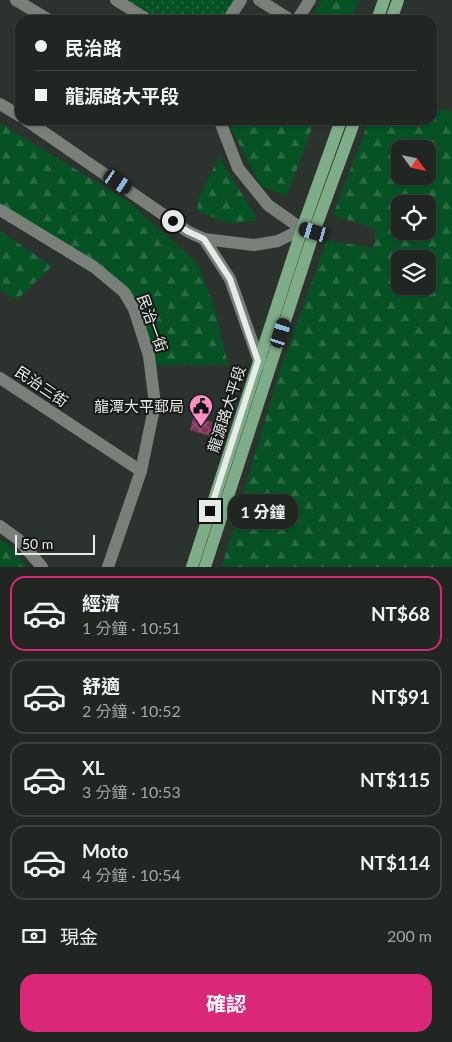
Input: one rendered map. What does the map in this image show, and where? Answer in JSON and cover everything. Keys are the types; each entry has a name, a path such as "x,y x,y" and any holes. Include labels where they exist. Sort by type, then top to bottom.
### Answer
{"main road":[{"path":"379,15 384,0"},
{"path":"393,15 398,0"},
{"name":"龍源路大平段","path":"205,567 302,229 339,125"},
{"name":"龍源路大平段","path":"192,567 264,364 353,125"}],"street":[{"path":"16,0 41,15"},
{"path":"116,0 140,15"},
{"path":"231,15 241,0"},
{"path":"259,0 283,15"},
{"path":"300,15 310,0"},
{"path":"0,104 15,113"},
{"path":"33,125 187,231 204,239 254,245 278,241 302,229"},
{"path":"222,125 238,168 268,205 302,229 314,232"},
{"name":"民治一街","path":"0,210 94,267 124,292 134,310 149,356 155,404 141,472 108,567"},
{"path":"204,239 230,279 264,364"},
{"name":"民治三街","path":"0,378 141,472"},
{"path":"0,526 18,539 42,567"}],"green space":[{"path":"122,0 238,0 228,15 144,15"},
{"path":"322,0 359,0 353,15 312,15"},
{"path":"437,109 452,111 452,567 222,567 278,376 327,240 373,248 376,229 333,215 367,125 437,125"},
{"path":"0,123 129,202 197,263 215,308 228,365 157,365 131,298 0,207"},
{"path":"235,125 313,125 287,196 261,186 231,129"},
{"path":"219,157 258,220 231,224 197,211 199,197"},
{"path":"0,231 52,266 17,300 0,290"},
{"path":"0,539 8,544 27,567 0,567"}],"building":[{"path":"193,418 212,422 210,436 190,430"}],"place":[{"name":"龍潭大平郵局","path":"201,427"}],"route":[{"path":"173,221 187,231 204,239 230,279 258,361 210,511"}]}
